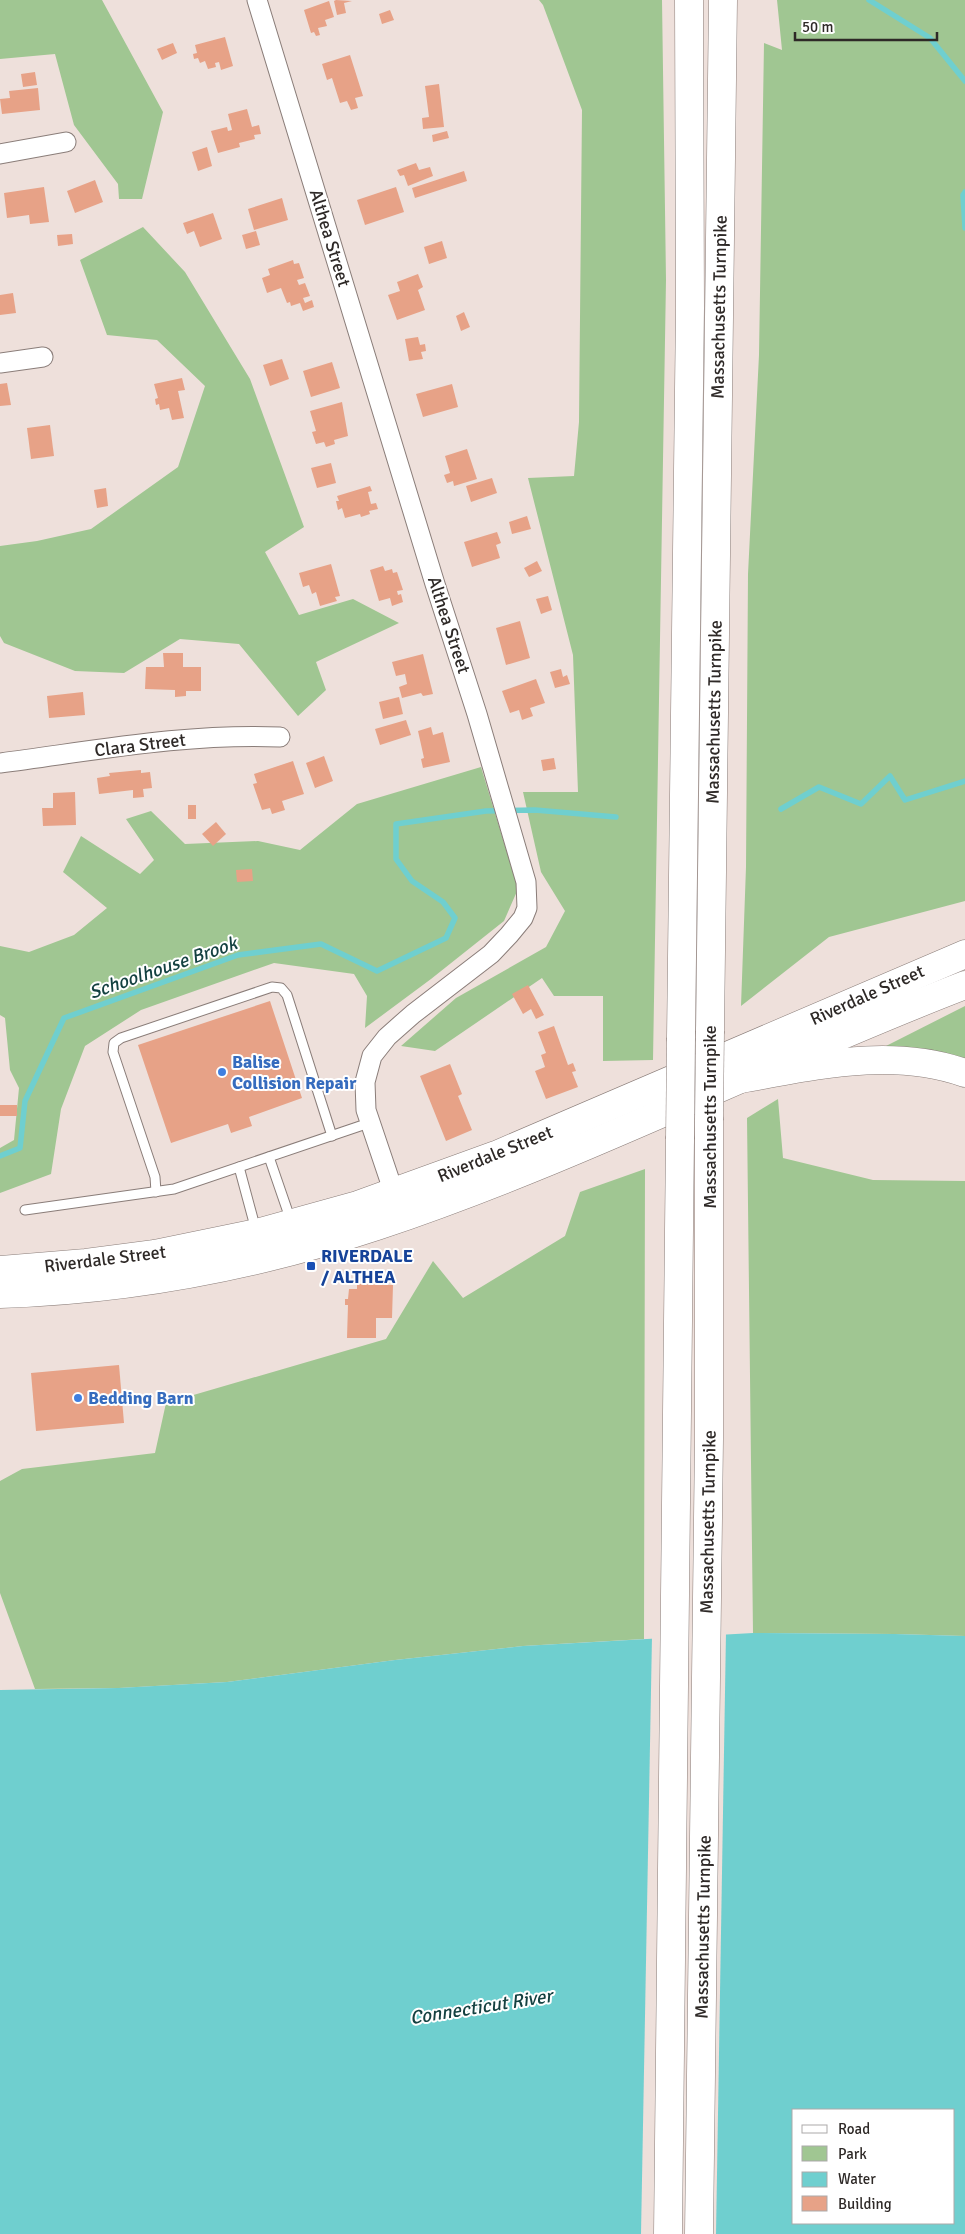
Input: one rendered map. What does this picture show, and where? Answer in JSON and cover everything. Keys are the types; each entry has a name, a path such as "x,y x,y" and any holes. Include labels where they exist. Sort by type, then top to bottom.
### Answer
{"main road":[{"name":"Massachusetts Turnpike","path":"668,2234 690,308 689,0"},
{"name":"Massachusetts Turnpike","path":"699,2234 709,1439 709,1120 723,0"},
{"path":"722,67 739,0"},
{"name":"Riverdale Street","path":"0,1294 129,1283 212,1270 329,1241 496,1155 965,954"},
{"name":"Riverdale Street","path":"0,1270 86,1263 147,1255 292,1224 398,1205 546,1161 965,985"},
{"path":"740,1079 819,1064 875,1059 916,1061 965,1073"}],"street":[{"name":"Althea Street","path":"257,0 435,584 504,802 526,882 528,900 523,918 492,954 413,1014 379,1046 369,1064 365,1082 366,1110 398,1205"},
{"path":"0,154 66,142"},
{"path":"0,363 43,357"},
{"name":"Clara Street","path":"0,764 182,738 280,737"}],"lane":[{"path":"156,1192 155,1176 113,1052 114,1043 118,1038 272,987 279,987 286,992 332,1136"},
{"path":"25,1210 174,1189 369,1123"},
{"path":"269,1157 292,1224"},
{"path":"239,1167 257,1233"}],"green space":[{"path":"0,0 102,0 163,112 142,199 119,199 118,184 74,125 55,54 0,59"},
{"path":"539,0 662,0 666,280 653,1060 603,1061 603,996 554,996 542,978 435,1051 401,1046 456,998 546,947 565,911 541,872 523,792 578,792 573,655 528,478 574,476 579,422 582,110 543,5"},
{"path":"777,0 965,0 965,901 829,937 741,1006 746,867 748,574 759,355 764,43 782,50"},
{"path":"143,227 185,272 250,379 304,527 265,552 299,615 353,599 399,623 316,662 326,690 298,716 239,644 180,639 124,673 75,671 4,643 0,636 0,546 37,541 91,529 178,467 205,386 157,340 107,335 80,260"},
{"path":"481,767 518,889 504,921 365,1028 367,996 354,974 274,963 141,1010 85,1046 61,1109 51,1174 0,1193 0,1148 14,1140 19,1088 10,1070 5,1018 0,1015 0,946 29,952 74,935 107,908 63,872 81,836 140,874 154,860 126,819 151,811 185,844 258,841 300,850 357,804"},
{"path":"965,1006 965,1059 932,1050 886,1046"},
{"path":"778,1099 783,1158 873,1180 965,1181 965,1636 753,1633 747,1118"},
{"path":"645,1169 644,1639 523,1646 395,1660 227,1682 119,1688 35,1689 0,1593 0,1481 22,1469 155,1453 166,1403 386,1339 433,1261 463,1298 565,1236 580,1192"}],"water":[{"name":"Connecticut River","path":"753,1633 965,1636 965,2234 0,2234 0,1690 118,1688 227,1682 395,1660 523,1646"}],"pier":[{"path":"726,1632 716,2234 641,2234 652,1636"}],"building":[{"path":"329,1 334,17 325,20 327,26 318,28 320,35 316,36 314,32 311,33 304,10"},
{"path":"334,1 352,1 344,3 346,13 337,15"},
{"path":"390,10 394,20 382,24 379,14"},
{"path":"225,37 233,66 221,70 219,62 215,63 216,67 208,69 205,61 200,63 198,58 194,59 193,54 197,53 195,45"},
{"path":"173,43 177,53 162,60 157,49"},
{"path":"350,55 363,96 355,98 358,108 351,110 347,101 340,103 332,78 327,80 322,64"},
{"path":"35,72 37,85 23,87 21,74"},
{"path":"439,84 444,127 423,129 422,118 429,117 425,86"},
{"path":"38,88 40,110 2,114 0,99 10,98 9,91"},
{"path":"247,109 252,127 259,125 261,134 254,135 255,139 239,143 240,147 218,153 211,131 227,127 228,131 232,130 228,114"},
{"path":"447,131 449,138 433,142 432,135"},
{"path":"207,147 212,166 198,171 192,152"},
{"path":"416,163 419,170 430,167 433,176 408,186 404,175 400,176 397,170"},
{"path":"464,171 467,181 415,198 412,188"},
{"path":"95,180 103,202 75,213 67,191"},
{"path":"44,187 49,222 30,224 29,215 7,218 4,193"},
{"path":"396,187 404,212 365,225 357,200"},
{"path":"282,198 288,220 254,230 248,209"},
{"path":"213,213 222,239 200,247 194,231 187,234 183,223"},
{"path":"256,231 260,245 246,249 242,235"},
{"path":"72,234 73,244 58,246 57,235"},
{"path":"442,241 447,258 429,264 424,247"},
{"path":"293,260 294,264 299,263 304,278 297,280 299,285 305,283 310,296 303,298 305,303 312,300 314,307 303,311 300,303 291,306 290,302 287,303 281,288 267,293 262,278 270,275 268,269"},
{"path":"418,274 423,287 418,290 425,310 397,320 388,295 400,291 397,282"},
{"path":"13,293 16,313 0,315 0,295"},
{"path":"464,312 470,327 461,331 456,316"},
{"path":"418,337 420,345 425,344 426,351 421,352 423,359 409,361 405,339"},
{"path":"282,359 289,379 270,386 263,365"},
{"path":"332,362 340,388 311,397 303,371"},
{"path":"182,378 185,390 178,391 184,418 172,420 169,408 160,410 159,404 156,405 155,399 158,398 154,384"},
{"path":"7,383 11,405 0,406 0,384"},
{"path":"452,384 458,407 423,417 416,394"},
{"path":"342,402 348,436 334,440 335,444 326,447 324,442 316,444 312,432 316,431 310,411"},
{"path":"50,425 54,456 31,459 27,428"},
{"path":"467,449 477,479 454,486 453,481 447,483 444,475 450,473 445,456"},
{"path":"331,463 336,483 317,488 311,468"},
{"path":"492,478 497,493 471,502 466,486"},
{"path":"370,486 372,491 368,492 371,504 376,503 378,509 369,511 370,514 361,517 360,514 345,518 342,508 338,510 336,501 339,501 337,496"},
{"path":"106,488 108,506 97,508 94,490"},
{"path":"527,516 531,529 512,534 509,522"},
{"path":"497,532 501,543 496,545 500,558 472,567 464,542"},
{"path":"537,561 542,571 529,577 524,568"},
{"path":"331,564 340,596 335,597 337,601 320,606 316,592 312,594 309,585 303,587 299,573"},
{"path":"383,566 385,571 392,569 393,573 397,572 403,590 397,591 398,595 401,594 403,602 392,606 390,598 379,601 370,570"},
{"path":"548,596 552,610 541,614 536,599"},
{"path":"520,621 530,658 506,665 496,628"},
{"path":"163,653 183,653 183,667 201,667 201,691 186,691 186,696 175,697 175,690 145,689 146,667 164,667"},
{"path":"423,654 433,694 423,696 421,693 402,698 399,687 407,684 405,674 396,676 392,662"},
{"path":"561,669 563,677 567,675 570,684 555,688 550,672"},
{"path":"536,679 545,703 530,708 533,716 522,720 519,710 510,713 502,691"},
{"path":"83,692 85,715 49,718 47,696"},
{"path":"399,697 403,714 383,719 379,702"},
{"path":"406,720 411,735 380,745 375,729"},
{"path":"431,727 433,735 443,732 450,762 423,768 421,759 424,758 418,731"},
{"path":"324,756 333,781 315,788 306,763"},
{"path":"554,758 556,769 543,771 541,760"},
{"path":"293,761 304,794 282,801 285,810 272,814 270,808 262,810 253,784 257,783 254,774"},
{"path":"141,770 141,773 150,772 152,788 143,789 144,797 133,798 133,790 99,794 97,778 110,776 109,773"},
{"path":"75,792 76,825 43,826 42,808 53,808 53,793"},
{"path":"188,805 196,805 196,819 188,819"},
{"path":"216,822 226,834 213,846 202,834"},
{"path":"252,869 253,881 237,882 236,870"},
{"path":"528,985 544,1015 536,1019 531,1009 523,1014 512,994"},
{"path":"270,1001 302,1098 249,1117 252,1126 231,1133 228,1124 171,1143 138,1045"},
{"path":"554,1026 568,1065 573,1063 576,1071 572,1072 578,1087 546,1099 535,1071 545,1067 541,1055 546,1053 538,1032"},
{"path":"450,1064 462,1094 458,1096 472,1130 446,1141 420,1076"},
{"path":"0,1105 17,1105 17,1116 0,1116"},
{"path":"357,1284 393,1285 392,1318 376,1318 376,1338 347,1338 348,1305 345,1305 345,1299 348,1299 349,1289 357,1289"},
{"path":"119,1365 124,1423 36,1431 31,1373"}],"waterway":[{"name":"Schoolhouse Brook","path":"869,0 930,38 965,81"},
{"name":"Schoolhouse Brook","path":"965,192 963,195 965,228"},
{"name":"Schoolhouse Brook","path":"781,809 819,787 861,804 890,776 905,800 965,781"},
{"name":"Schoolhouse Brook","path":"0,1156 20,1148 25,1101 64,1018 238,955 321,944 377,971 446,938 455,918 443,902 412,881 396,859 396,824 486,811 535,810 616,817"}],"place":[{"name":"Balise Collision Repair","path":"222,1072"},
{"name":"RIVERDALE / ALTHEA","path":"311,1266"},
{"name":"Bedding Barn","path":"78,1398"}]}
